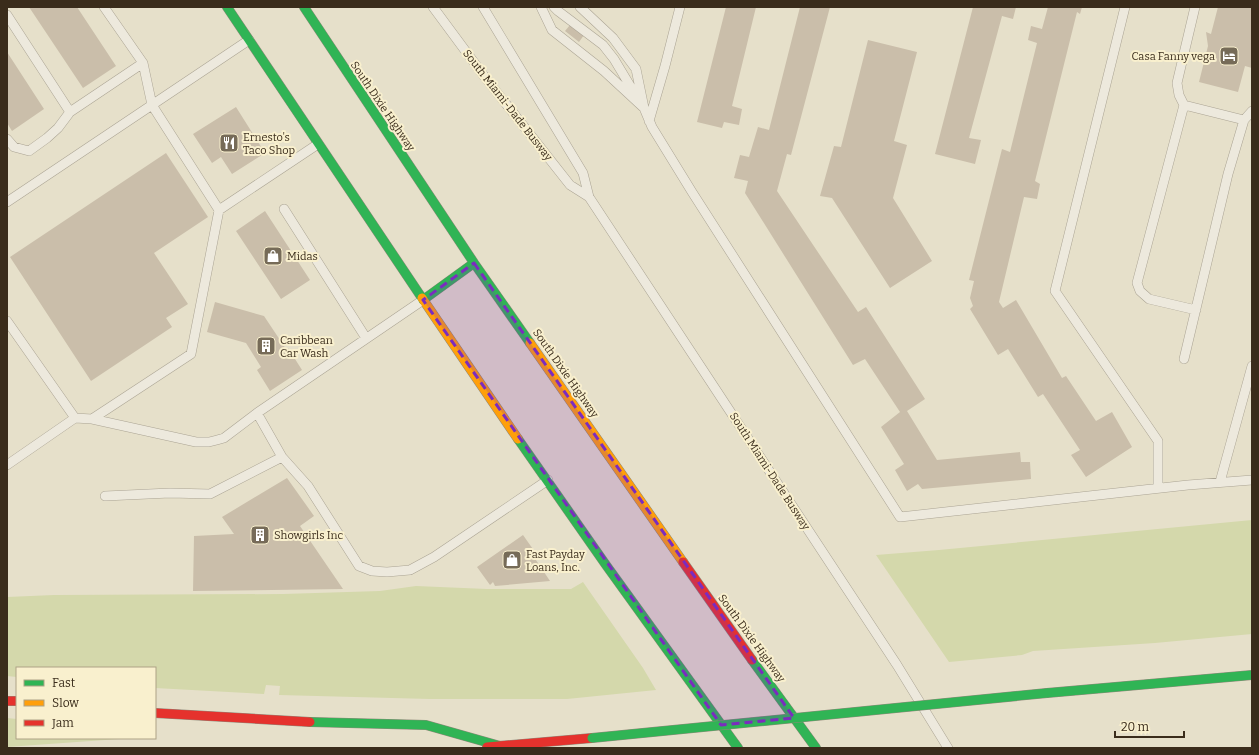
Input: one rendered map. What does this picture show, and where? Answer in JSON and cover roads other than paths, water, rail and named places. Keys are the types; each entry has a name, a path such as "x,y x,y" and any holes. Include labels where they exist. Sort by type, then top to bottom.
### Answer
{"highway":[{"path":"227,7 422,300 655,635 738,748"},
{"name":"South Dixie Highway","path":"304,7 474,263 720,614 816,748"},
{"path":"422,300 474,263"},
{"path":"473,748 592,738 1047,693 1252,675"},
{"path":"156,713 302,722 426,725 500,746"}],"lane":[{"path":"92,419 191,354 219,210 152,105 143,64 104,7"},
{"name":"South Miami-Dade Busway","path":"433,7 484,76 570,185 589,197"},
{"name":"South Miami-Dade Busway","path":"483,7 583,173 589,197 897,665 948,748"},
{"path":"541,7 552,30 604,72 644,108"},
{"path":"554,7 603,45 614,59 644,108"},
{"path":"580,7 613,38 636,69 648,121 900,517 1158,488 1252,480"},
{"path":"648,121 665,66 680,7"},
{"path":"1125,7 1055,291 1158,441 1158,488"},
{"path":"1195,7 1177,83 1178,95 1184,105 1244,120"},
{"path":"7,15 70,112"},
{"path":"7,202 249,40"},
{"path":"7,139 14,148 29,151 48,138 70,112 143,64"},
{"path":"1184,105 1137,283 1140,291 1149,299 1196,310"},
{"path":"1184,359 1228,174 1244,120 1252,111"},
{"path":"219,210 318,144"},
{"path":"284,209 366,338"},
{"path":"7,465 75,418 92,419 161,435 203,442 224,438 257,412 422,300"},
{"path":"7,321 75,418"},
{"path":"1220,482 1252,366"},
{"path":"257,412 282,457 308,486 359,566 372,571 387,572 410,570 422,564 548,480"},
{"path":"105,496 210,494 282,457"}],"place":[{"name":"Casa Fanny vega","path":"1229,56"},
{"name":"Ernesto's Taco Shop","path":"229,143"},
{"name":"Midas","path":"273,256"},
{"name":"Caribbean Car Wash","path":"266,346"},
{"name":"Showgirls Inc","path":"260,535"},
{"name":"Fast Payday Loans, Inc.","path":"512,560"}]}
